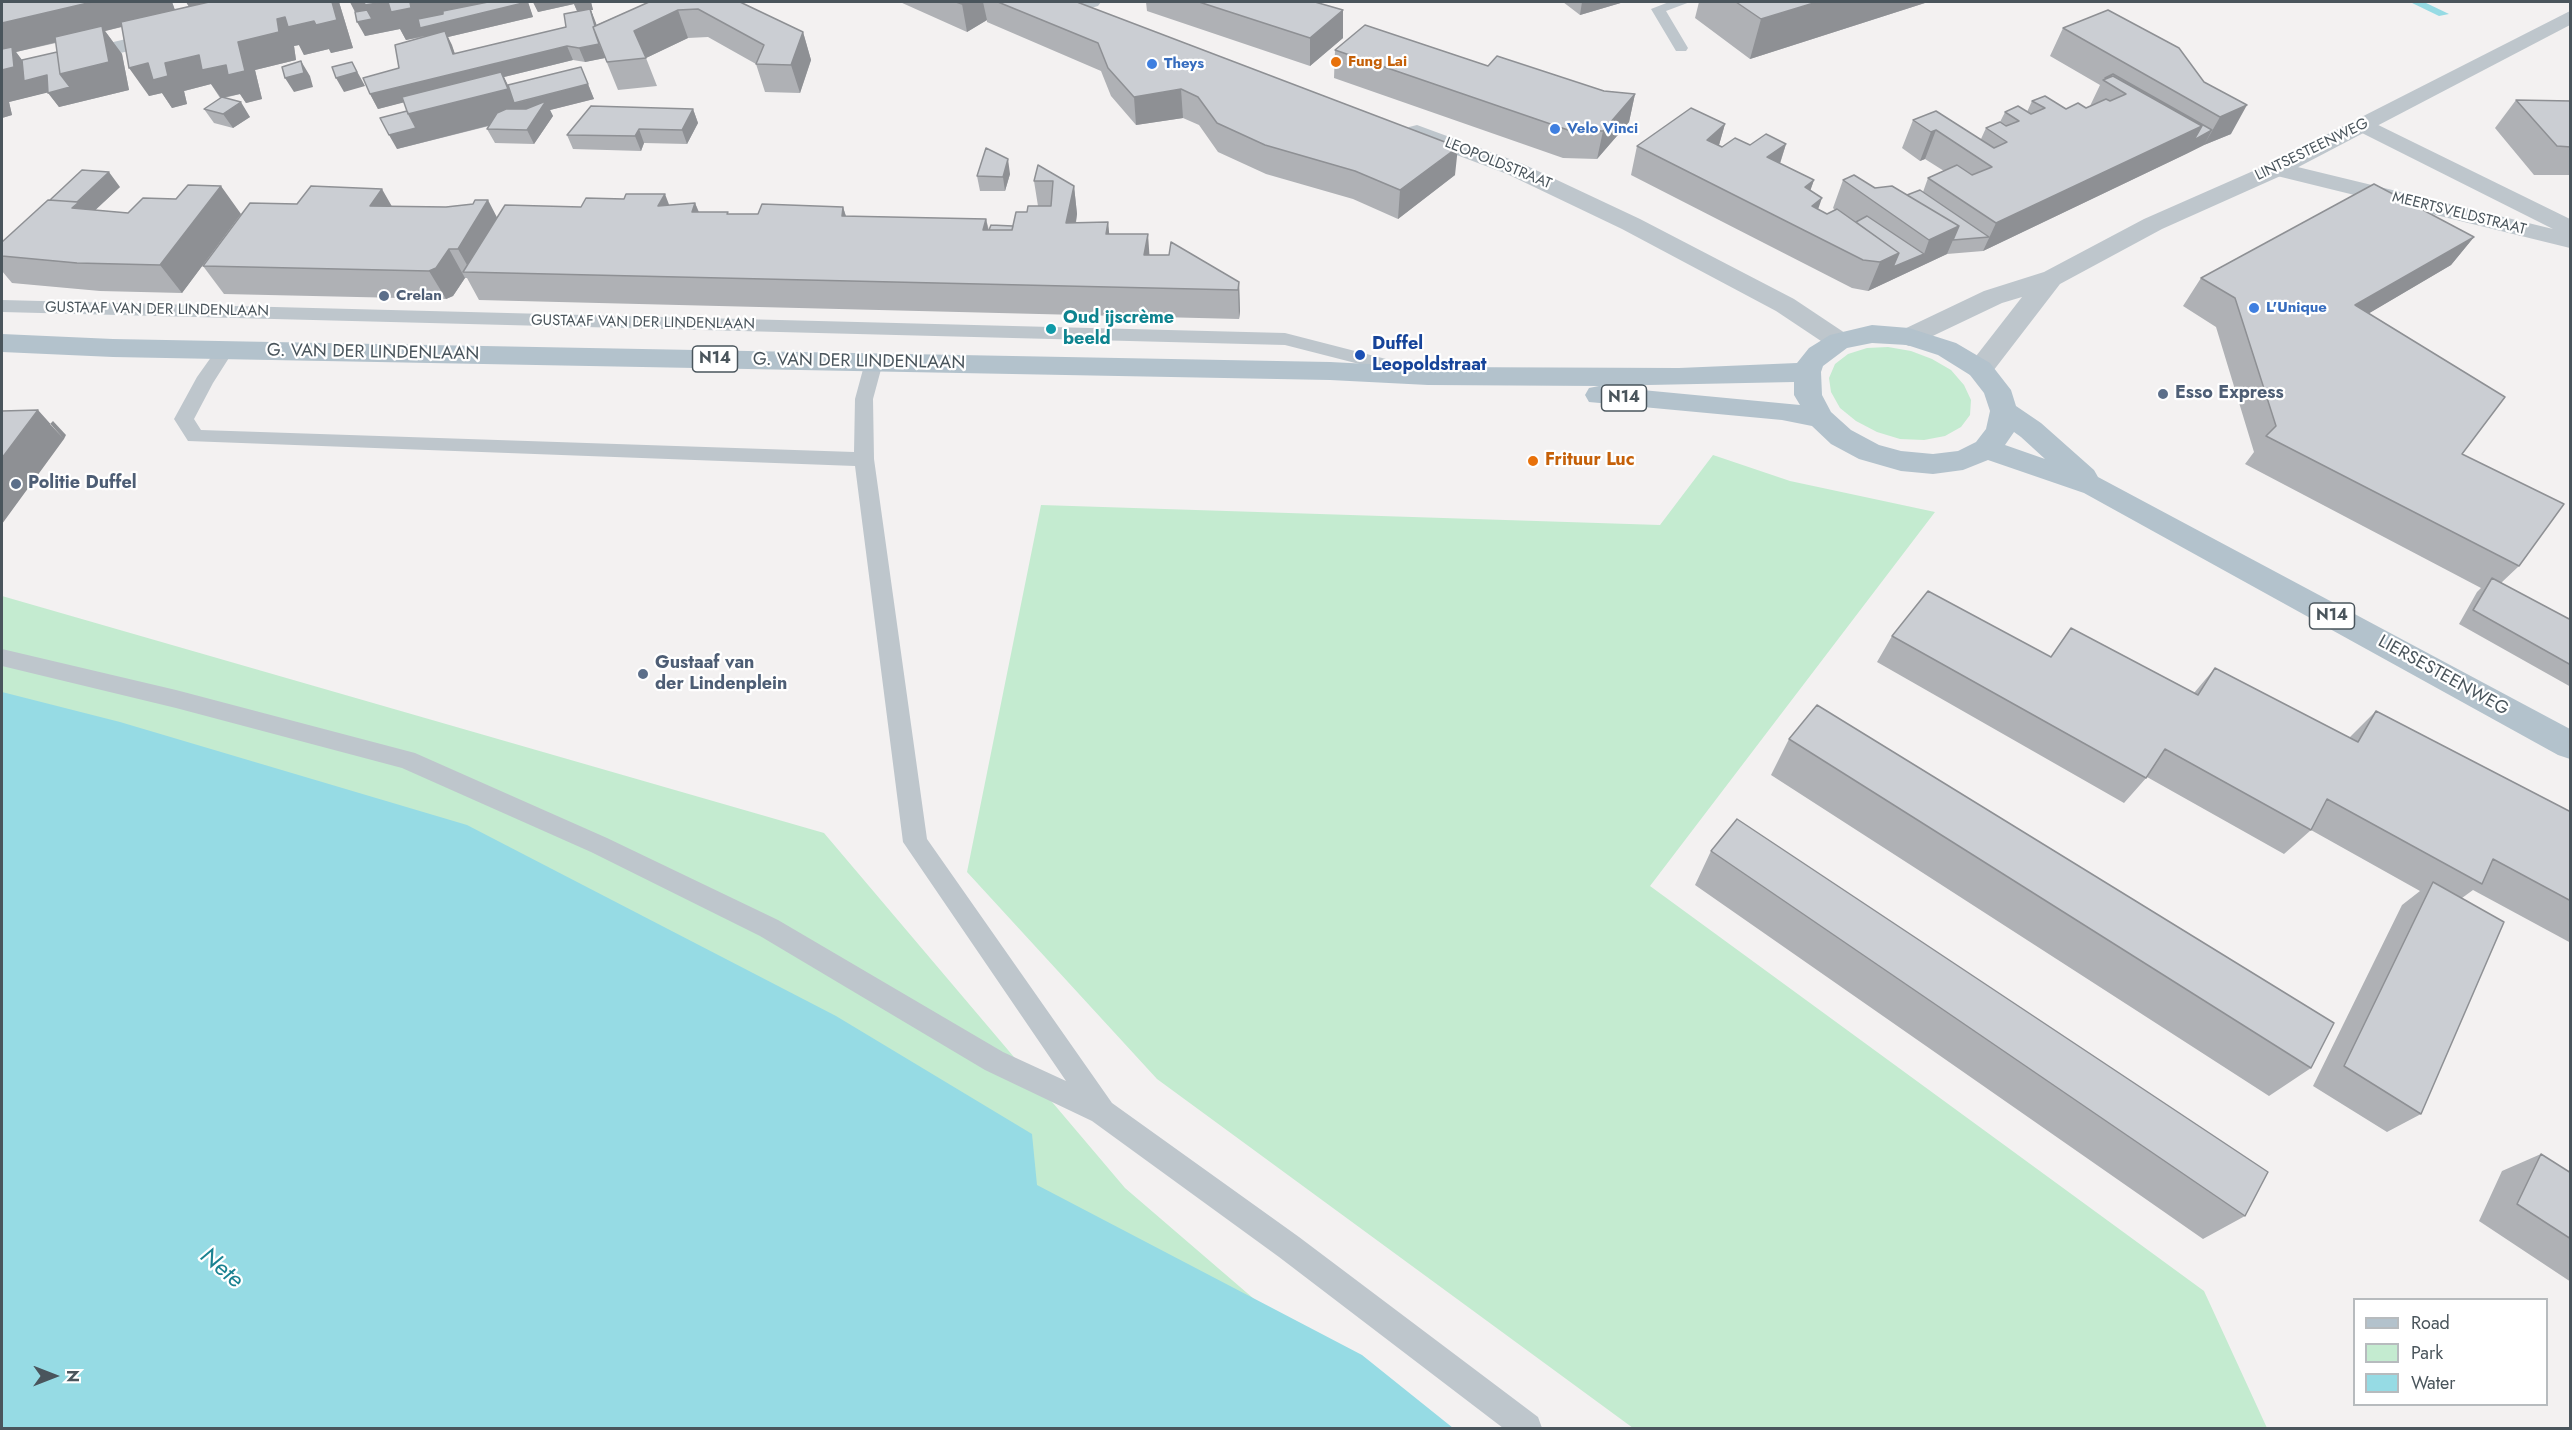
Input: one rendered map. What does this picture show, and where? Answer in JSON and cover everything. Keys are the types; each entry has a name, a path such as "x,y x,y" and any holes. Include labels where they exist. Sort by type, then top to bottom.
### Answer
{"main road":[{"name":"N14","path":"1428,376 1679,377 1807,372 1818,354 1839,341 1872,334 1909,337 1947,349 1980,369 1996,390 2004,411"},
{"name":"G. VAN DER LINDENLAAN","path":"2,343 225,350 1318,371 1428,376"},
{"path":"1807,372 1808,395 1821,418 1841,437 1869,452 1901,461 1933,464 1963,460 1986,449 2000,432 2004,411"},
{"name":"N14","path":"1428,376 1685,405 1782,411 1821,418"},
{"name":"LIERSESTEENWEG","path":"2004,411 2031,430 2094,486"},
{"name":"LIERSESTEENWEG","path":"1986,449 2094,486 2571,745"}],"street":[{"name":"LINTSESTEENWEG","path":"2053,278 2153,224 2277,169 2571,17"},
{"path":"2,74 193,29"},
{"name":"LEOPOLDSTRAAT","path":"1397,124 1515,169 1631,224 1785,305 1839,341"},
{"name":"MEERTSVELDSTRAAT","path":"2364,124 2571,228"},
{"name":"MEERTSVELDSTRAAT","path":"2277,169 2571,241"},
{"path":"1909,337 1994,297 2053,278"},
{"path":"1980,369 2021,314 2053,278"}],"lane":[{"path":"1681,48 1658,9 1683,2"},
{"name":"GUSTAAF VAN DER LINDENLAAN","path":"2,306 1285,339 1428,376"},
{"path":"225,350 204,381 184,419 195,436 864,459"},
{"path":"874,362 864,399 864,459 915,842 1102,1112"},
{"path":"2,658 176,699 407,760 599,845 769,928 994,1061 1102,1112 1289,1246 1527,1428"}],"green space":[{"path":"1888,347 1911,351 1951,370 1964,385 1971,400 1970,415 1961,427 1945,436 1924,440 1900,439 1877,432 1856,421 1840,408 1831,392 1829,378 1835,364 1848,354 1867,348"},
{"path":"1713,455 1790,481 1935,512 1650,886 2204,1291 2267,1428 1633,1428 1157,1079 967,872 1041,505 1660,525"},
{"path":"2,596 824,833 1125,1188 1404,1428 2,767"}],"water":[{"name":"Nete","path":"2,692 120,722 467,825 836,1016 1032,1134 1037,1185 1362,1355 1453,1428 2,1428"}],"building":[{"path":"2,2 92,2 2,23"},
{"path":"209,2 332,2 337,20 316,25 314,21 288,27 285,17 277,19 279,32 238,42 245,71 228,75 226,65 202,70 199,55 165,63 168,76 153,80 148,63 129,68 121,22"},
{"path":"364,2 384,2 365,5"},
{"path":"388,2 410,2 411,8 391,12"},
{"path":"488,2 527,2 420,28 418,19 443,14 443,11"},
{"path":"649,2 740,2 803,32 791,65 756,64 764,45 698,9 678,10 634,31 646,58 607,62 593,27"},
{"path":"998,2 1077,2 1458,147 1400,190 1355,171 1265,145 1217,123 1198,97 1181,89 1134,97 1108,68 1098,43"},
{"path":"1199,2 1315,2 1343,10 1310,38"},
{"path":"1736,2 1817,2 1761,19"},
{"path":"590,9 599,44 579,48 567,46 370,94 363,78 399,68 395,45 445,31 453,54 566,27 564,14"},
{"path":"367,10 372,19 357,22 355,12"},
{"path":"2108,10 2179,48 2204,82 2247,105 2220,117 2063,28"},
{"path":"1365,25 1488,66 1497,56 1604,91 1635,94 1603,131 1568,130 1335,50"},
{"path":"102,26 109,62 60,74 55,37"},
{"path":"12,47 14,67 2,70 2,49"},
{"path":"57,52 60,74 70,87 48,93 47,75 24,81 22,60"},
{"path":"301,61 304,73 285,78 282,67"},
{"path":"352,62 357,72 336,78 332,67"},
{"path":"581,67 588,84 514,103 508,85"},
{"path":"501,72 508,89 408,114 402,97"},
{"path":"2113,74 2212,130 2194,140 2202,126 2113,76 2105,78"},
{"path":"2113,76 2202,126 1996,223 1928,178 1957,165 1972,175 1992,167 1936,130 1931,132 1913,120 1936,111 1994,148 2007,142 1986,128 2000,122 2006,126 2019,121 2005,112 2018,106 2031,114 2045,108 2032,101 2045,96 2066,109 2078,103 2086,108 2106,99 2110,101 2126,94 2103,80"},
{"path":"222,97 241,102 223,114 204,109"},
{"path":"2516,100 2571,101 2571,147 2557,146"},
{"path":"546,101 527,130 487,129 497,113 506,109 526,109"},
{"path":"591,106 693,109 682,130 639,129 635,136 567,135"},
{"path":"1691,108 1725,124 1707,140 1722,147 1735,138 1750,145 1766,134 1786,144 1767,157 1814,180 1805,187 1822,198 1812,206 1827,214 1837,209 1899,253 1880,262 1863,260 1637,146"},
{"path":"407,111 416,128 389,135 380,118"},
{"path":"986,148 1008,159 1003,177 977,176"},
{"path":"1038,165 1074,186 1066,223 1108,222 1106,234 1148,234 1144,255 1169,255 1171,242 1239,282 1238,290 463,272 505,205 581,207 586,198 624,199 626,194 665,194 658,206 695,203 692,212 758,214 762,204 843,207 842,216 986,219 983,230 1012,230 1016,212 1027,212 1028,206 1051,206 1053,181 1034,181"},
{"path":"82,170 109,172 77,202 50,200"},
{"path":"1854,175 1875,188 1892,186 1959,226 1929,240 1843,180"},
{"path":"2374,184 2474,237 2355,305 2505,397 2462,454 2564,504 2519,566 2266,436 2276,426 2235,298 2201,278"},
{"path":"188,185 221,186 160,265 77,263 2,256 2,242 48,200 79,202 72,208 128,213 143,198 176,199"},
{"path":"311,186 382,189 370,206 446,207 473,204 475,200 488,200 458,249 449,249 436,268 429,271 203,266 250,203 297,204"},
{"path":"1920,190 1989,237 1953,240 1959,226 1907,195"},
{"path":"1867,216 1924,254 1893,267 1899,253 1856,222"},
{"path":"991,225 1013,226 1012,230 989,230"},
{"path":"38,410 2,458 2,411"},
{"path":"2492,578 2571,620 2571,665 2473,610"},
{"path":"1928,591 2051,657 2071,628 2198,695 2215,668 2358,742 2376,711 2571,812 2571,901 2493,859 2482,884 2327,799 2311,830 2165,749 2146,778 1892,636"},
{"path":"1817,705 2334,1023 2311,1068 1789,739"},
{"path":"1737,819 2268,1172 2245,1216 1711,851"},
{"path":"2433,882 2504,922 2421,1114 2344,1066"},
{"path":"2541,1154 2571,1173 2571,1239 2517,1204"}],"waterway":[{"path":"2416,2 2443,14"}],"place":[{"name":"Fung Lai","path":"1336,62"},
{"name":"Theys","path":"1152,64"},
{"name":"Velo Vinci","path":"1555,129"},
{"name":"Crelan","path":"384,296"},
{"name":"L'Unique","path":"2254,308"},
{"name":"Oud ijscrème beeld","path":"1051,329"},
{"name":"Duffel Leopoldstraat","path":"1360,355"},
{"name":"Esso Express","path":"2163,394"},
{"name":"Frituur Luc","path":"1533,461"},
{"name":"Politie Duffel","path":"16,484"},
{"name":"Gustaaf van der Lindenplein","path":"643,674"}]}
